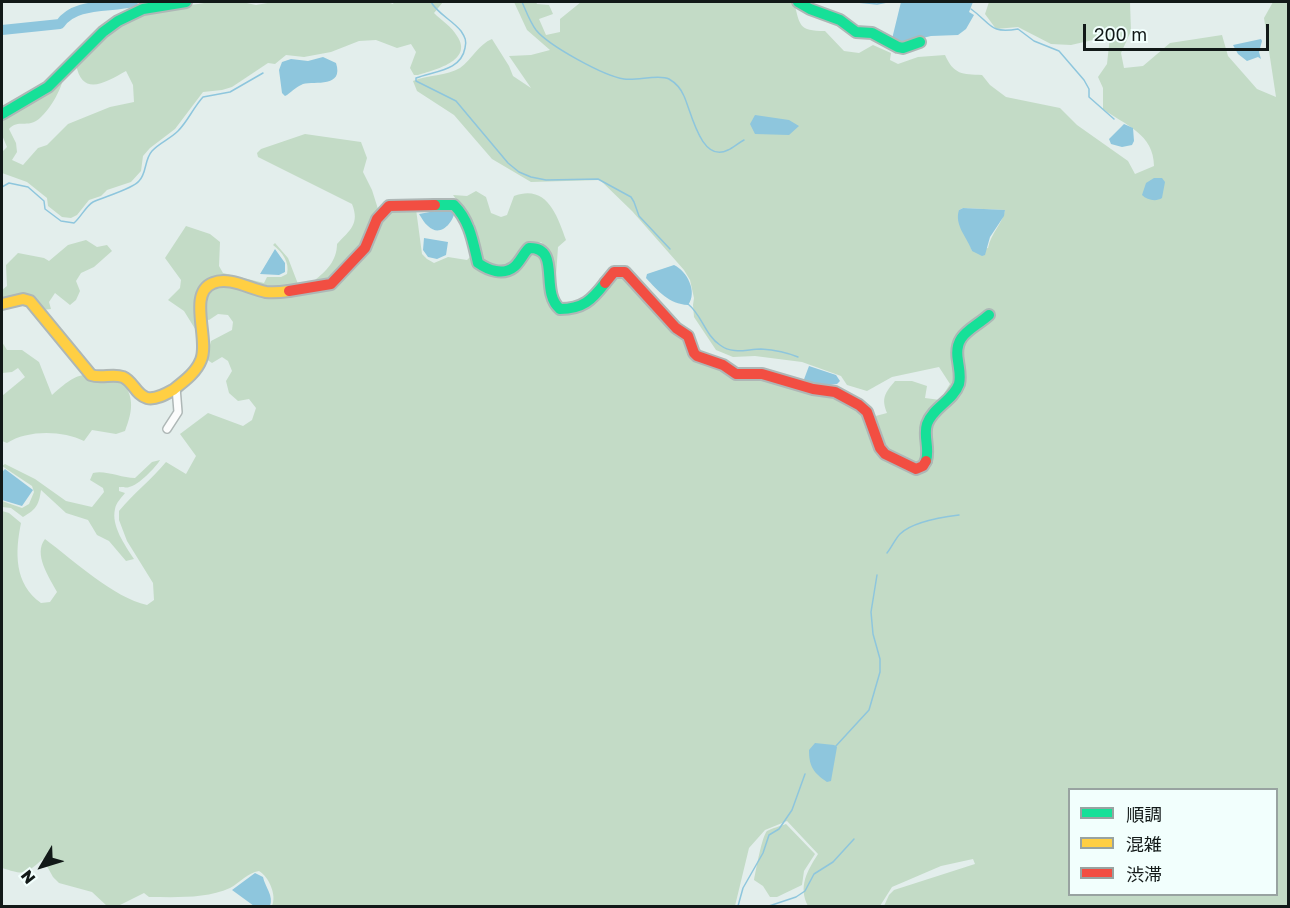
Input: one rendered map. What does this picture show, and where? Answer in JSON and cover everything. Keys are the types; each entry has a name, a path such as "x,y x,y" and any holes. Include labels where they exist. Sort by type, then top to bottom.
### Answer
{"street":[{"path":"2,114 48,87 103,32 118,21 130,14 163,3 186,2"},
{"path":"798,2 840,20 856,32 872,33 898,47 903,48 920,42"},
{"path":"2,304 23,299 30,301 87,371 96,377 121,376 127,379 143,396 151,398 161,396 176,387 197,368 202,359 204,348 199,310 202,293 215,280 268,292 286,292 331,284 365,248 381,213 394,205 454,205 469,224 478,263 494,271 507,271 526,250 539,248 548,260 551,298 560,309 574,309 586,305 614,272 625,272 676,328 688,336 697,356 723,365 736,374 762,374 813,389 835,392 867,412 880,448 885,454 916,469 922,467 926,462 929,449 925,431 930,419 957,390 960,381 957,351 959,341 988,315"},
{"path":"167,429 178,412 176,387"}],"green space":[{"path":"210,2 242,2 256,5 273,2 387,2 393,4 394,2 443,2 434,13 455,33 461,45 460,52 450,63 418,75 414,75 410,68 416,52 411,44 397,48 376,40 359,41 331,52 304,57 286,55 275,64 268,63 232,87 203,92 175,129 143,156 141,171 131,182 107,190 101,196 89,200 77,215 71,218 62,217 48,206 47,198 27,182 2,173 2,152 7,147 2,135 2,119 42,97 63,78 56,97 41,117 31,123 17,124 9,129 16,143 17,152 12,160 23,165 38,148 47,145 68,124 110,107 134,102 133,85 126,71 103,83 96,84 89,84 79,75 76,64 96,45 125,23 148,13"},
{"path":"514,2 536,2 549,5 553,14 539,19 546,35 560,32 560,19 581,2 794,2 799,21 805,28 825,31 844,51 859,53 873,45 891,53 890,60 898,64 918,57 945,55 955,70 964,74 982,75 990,85 1006,97 1060,108 1077,125 1128,161 1135,174 1154,166 1153,155 1144,138 1103,109 1103,88 1098,77 1107,64 1110,36 1071,45 1051,44 1018,27 996,29 985,14 989,2 1130,2 1131,31 1121,53 1124,68 1143,66 1170,43 1222,35 1228,56 1257,89 1276,97 1264,18 1273,2 1288,2 1288,906 884,906 894,890 975,864 973,859 941,866 892,887 880,906 808,906 804,892 805,879 818,854 787,821 765,830 749,848 735,906 272,906 271,887 266,877 259,871 221,892 190,897 149,897 144,893 118,906 107,906 92,892 59,883 43,859 24,872 2,868 2,511 9,513 21,523 18,556 21,577 32,595 41,603 50,602 57,592 41,558 45,539 121,595 147,605 154,600 153,583 127,541 119,520 119,511 166,462 186,474 196,456 180,434 208,413 243,426 252,420 256,408 249,399 238,401 229,393 226,381 232,371 228,361 222,357 212,363 206,359 211,341 232,330 233,322 228,315 218,314 209,320 205,319 206,293 220,283 257,291 335,284 379,220 390,209 416,209 422,254 427,259 434,263 448,257 467,260 476,251 475,225 453,195 467,196 476,191 486,197 491,213 501,217 507,215 514,196 525,193 535,194 549,204 566,240 558,247 555,290 547,249 541,242 531,246 541,253 551,300 573,311 615,273 621,273 686,337 697,357 762,376 835,393 868,418 887,413 884,403 885,396 895,381 912,381 927,386 925,398 940,400 950,384 939,367 892,377 867,391 847,385 841,376 802,362 755,356 733,357 716,350 694,317 694,298 690,280 684,270 632,211 600,180 531,182 492,159 454,115 417,91 413,81 449,73 460,68 483,44 492,39 513,76 531,88 509,56 531,55 550,50 527,30","holes":["963,208 1005,210 988,248 972,251 959,210"]},
{"path":"305,134 361,142 367,158 363,172 378,209 362,247 329,281 315,284 314,281 333,261 337,244 354,222 352,204 258,157 257,153 261,149"},
{"path":"186,226 210,234 220,242 219,266 223,273 264,283 267,277 281,277 287,274 286,261 273,245 275,243 288,258 298,284 269,288 222,278 195,298 197,332 184,311 168,300 180,288 181,280 165,258"},
{"path":"86,240 97,247 107,245 112,251 94,267 81,273 76,281 80,291 76,300 70,305 55,293 49,302 51,309 42,310 24,296 2,300 2,290 7,286 6,265 18,253 49,261 68,245"},
{"path":"2,342 7,350 22,350 39,362 52,395 78,376 92,375 123,382 131,400 125,431 116,434 92,430 84,441 66,435 45,433 24,436 7,443 2,441 2,396 25,377 18,368 12,372 2,373"},
{"path":"160,460 137,483 129,487 119,487 119,491 125,493 116,507 115,522 134,559 126,561 109,541 97,535 88,520 66,513 41,490 36,506 23,517 11,508 2,507 2,501 22,508 29,504 34,492 32,486 2,466 5,464 35,479 66,501 92,507 104,492 103,488 90,480 93,473 135,478 152,462"},
{"path":"786,824 815,854 804,871 802,885 777,897 770,897 763,886 754,880 759,854 767,831"}],"water":[{"path":"901,2 973,2 969,12 974,15 966,29 958,35 931,36 902,43 892,39"},
{"path":"1261,39 1259,52 1261,59 1258,57 1247,61 1238,54 1233,45"},
{"path":"323,57 336,63 336,76 332,80 303,84 285,96 282,93 279,70 282,62 291,59 308,61"},
{"path":"755,115 789,120 799,126 789,135 755,134 750,124"},
{"path":"1124,124 1133,128 1132,145 1122,147 1111,144 1109,139"},
{"path":"1154,178 1162,178 1165,182 1162,198 1152,200 1142,195 1146,183"},
{"path":"963,208 1005,210 1004,216 990,237 985,255 982,256 972,251 962,231 958,215 959,210"},
{"path":"446,209 455,211 452,220 441,230 433,229 419,214"},
{"path":"424,238 448,242 446,255 437,259 428,257 423,250"},
{"path":"275,249 285,263 285,272 279,275 260,274"},
{"path":"674,265 690,282 692,294 688,305 670,299 646,278 647,274"},
{"path":"809,366 836,375 840,381 837,384 821,386 803,382"},
{"path":"5,469 33,490 22,506 2,500 2,472"},
{"path":"815,743 837,747 831,781 827,782 822,779 811,765 809,750"},
{"path":"255,873 263,877 270,895 270,906 254,906 232,890"}],"waterway":[{"path":"2,30 60,24 74,12 133,2"},
{"path":"431,2 461,31 466,46 462,56 452,66 416,78 416,81 456,101 508,163 519,172 546,180 598,179 631,197 639,216 670,249"},
{"path":"522,2 536,30 552,44 577,59 615,77 624,79 660,77 674,82 683,93 698,134 711,150 719,152 728,150 744,140"},
{"path":"857,2 877,4 887,2"},
{"path":"971,9 996,29 1018,29 1034,41 1059,51 1084,80 1089,89 1089,97 1114,119"},
{"path":"2,187 9,183 28,187 44,201 45,209 61,221 74,223 93,202 136,184 143,174 152,151 178,131 203,97 230,92 263,73"},
{"path":"688,304 715,341 725,348 735,351 771,350 798,357"},
{"path":"887,553 900,534 912,526 959,515"},
{"path":"835,747 869,710 880,672 880,659 873,634 871,612 877,575"},
{"path":"738,906 743,888 763,853 769,835 779,829 792,810 805,774"},
{"path":"769,906 796,897 805,891 814,874 833,862 854,839"}],"traffic: fast":[{"path":"2,114 48,87 103,32 118,21 143,9 186,2"},
{"path":"798,2 840,20 856,32 872,33 898,47 903,48 920,42"},
{"path":"435,205 454,205 459,211 470,232 478,263 486,268 500,272 510,270 529,248 539,250 548,262 551,292 560,309 581,305 596,294 605,283"},
{"path":"926,461 927,424 959,384 958,345 965,334 989,315"}],"traffic: slow":[{"path":"2,304 23,299 30,301 91,375 123,377 140,394 147,398 154,398 173,390 199,365 203,351 200,306 205,288 213,283 226,281 266,292 289,291"}],"traffic: jam":[{"path":"289,291 331,284 365,248 377,219 389,206 435,205"},
{"path":"605,283 614,272 625,272 676,328 688,336 697,356 723,365 736,374 762,374 813,389 835,392 867,412 880,448 885,454 916,469 923,466 926,461"}]}
